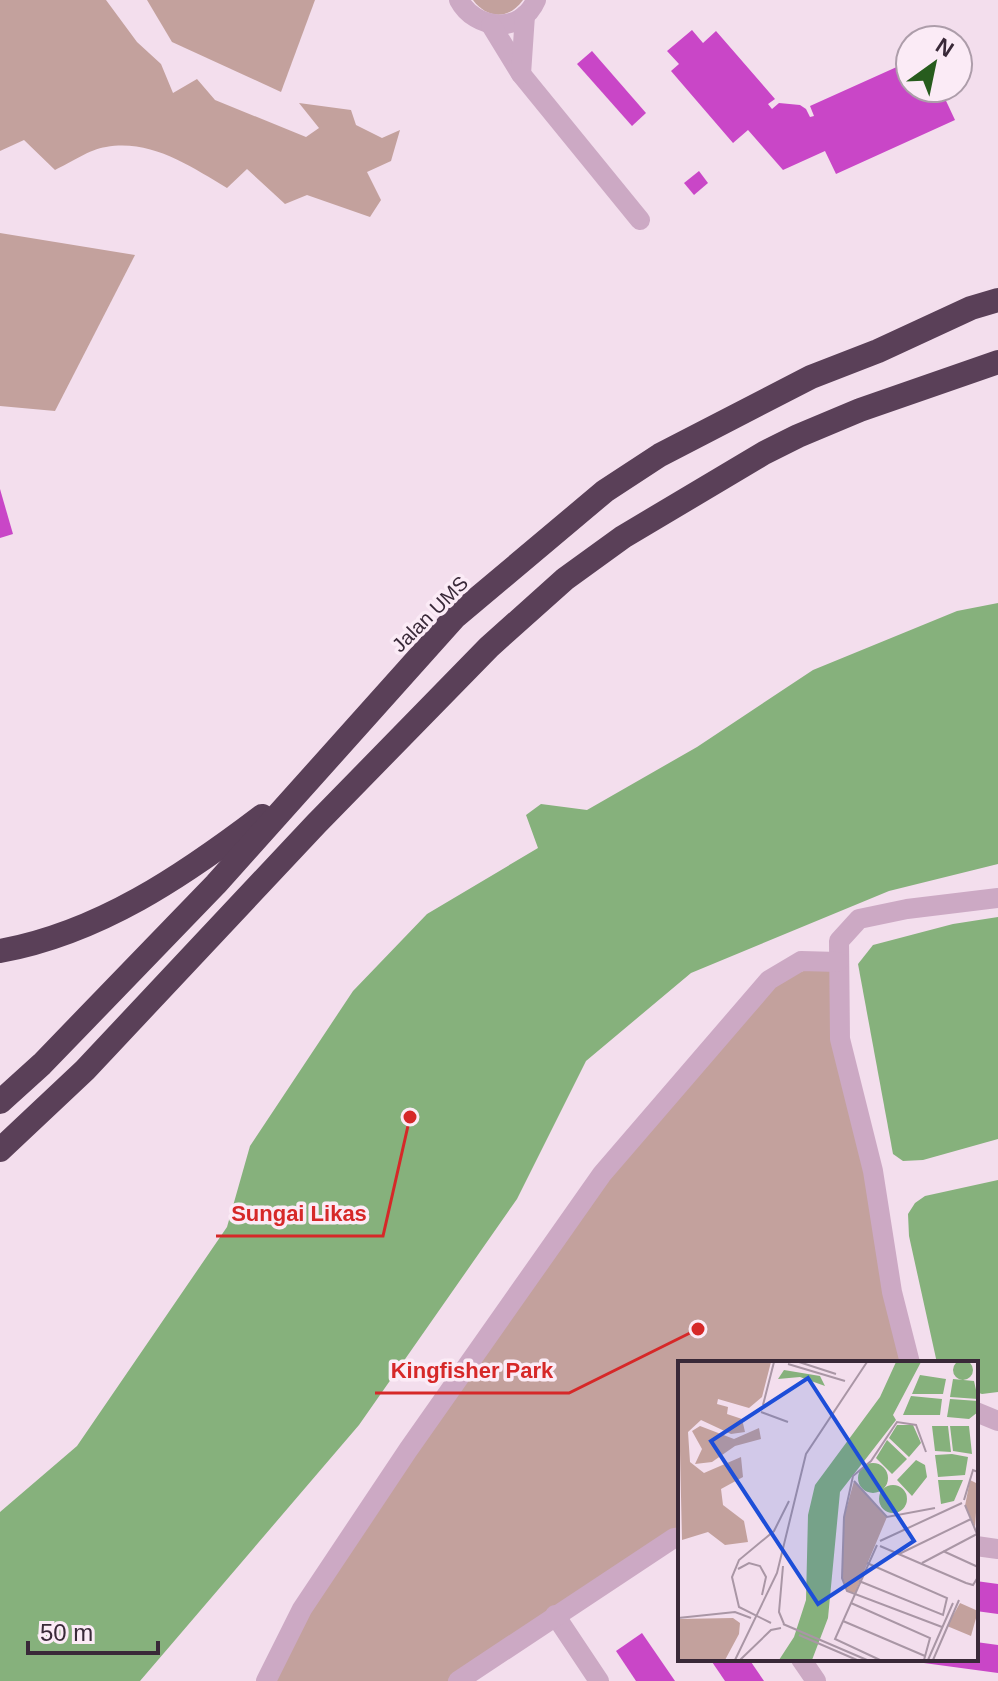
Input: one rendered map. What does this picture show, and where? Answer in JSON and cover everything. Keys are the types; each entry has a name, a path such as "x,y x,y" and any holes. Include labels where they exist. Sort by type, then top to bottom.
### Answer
{"highway":[{"name":"Jalan UMS","path":"0,1102 42,1064 157,947 455,617 605,491 660,455 811,377 878,351 971,308 998,300"},
{"path":"0,1150 85,1070 316,824 489,647 565,579 634,530 787,441 860,410 998,362"},
{"path":"0,951 32,945 127,907 211,854 301,786"}],"street":[{"path":"459,0 476,20 491,25 509,24 530,8"},
{"path":"521,74 530,8"},
{"path":"491,25 521,74 640,220"},
{"path":"909,1361 892,1292 873,1171 840,1039 839,941 859,919 907,909 998,898"},
{"path":"266,1681 302,1609 408,1450 602,1174 769,980 801,961 838,962"},
{"path":"978,1413 998,1421"},
{"path":"458,1681 678,1537"},
{"path":"978,1546 998,1549"},
{"path":"555,1615 599,1681"},
{"path":"802,1661 816,1681"}],"shaded area":[{"path":"0,0 106,0 137,42 161,64 173,93 197,79 215,100 306,137 319,128 299,103 351,110 356,125 382,138 400,130 391,161 367,172 381,200 370,217 307,195 285,204 247,169 227,188 170,156 139,147 100,148 55,170 24,140 0,151"},
{"path":"147,0 315,0 281,92 172,42"},
{"path":"473,0 523,0 511,11 498,15 485,11"},
{"path":"0,233 135,255 55,411 0,406"},
{"path":"998,603 998,864 889,891 691,973 586,1061 517,1199 359,1425 140,1681 0,1681 0,1512 77,1446 227,1227 250,1146 353,991 427,914 538,848 526,815 541,804 587,810 697,747 813,670 957,611"},
{"path":"998,917 998,1139 923,1160 903,1161 893,1154 858,964 873,945 953,924"},
{"path":"838,962 840,1039 910,1361 678,1361 678,1538 458,1681 266,1681 518,1294 769,980"},
{"path":"998,1180 998,1392 978,1393 978,1361 937,1361 909,1236 908,1214 915,1203 925,1196"}],"building":[{"path":"692,30 703,43 716,31 775,99 768,104 772,109 779,103 800,105 810,117 814,116 810,106 894,68 894,104 948,104 955,120 836,174 825,151 783,170 748,130 733,143 671,71 679,64 667,51"},
{"path":"592,51 646,113 632,126 577,64"},
{"path":"699,171 708,183 694,195 684,183"},
{"path":"0,489 13,534 0,538"},
{"path":"978,1581 998,1584 998,1614 978,1611"},
{"path":"642,1633 675,1681 636,1681 616,1651"},
{"path":"978,1642 998,1645 998,1673 909,1661 978,1661"},
{"path":"711,1661 750,1661 764,1681 725,1681"}],"place":[{"name":"Sungai Likas","path":"410,1117"},
{"name":"Kingfisher Park","path":"698,1329"}]}
